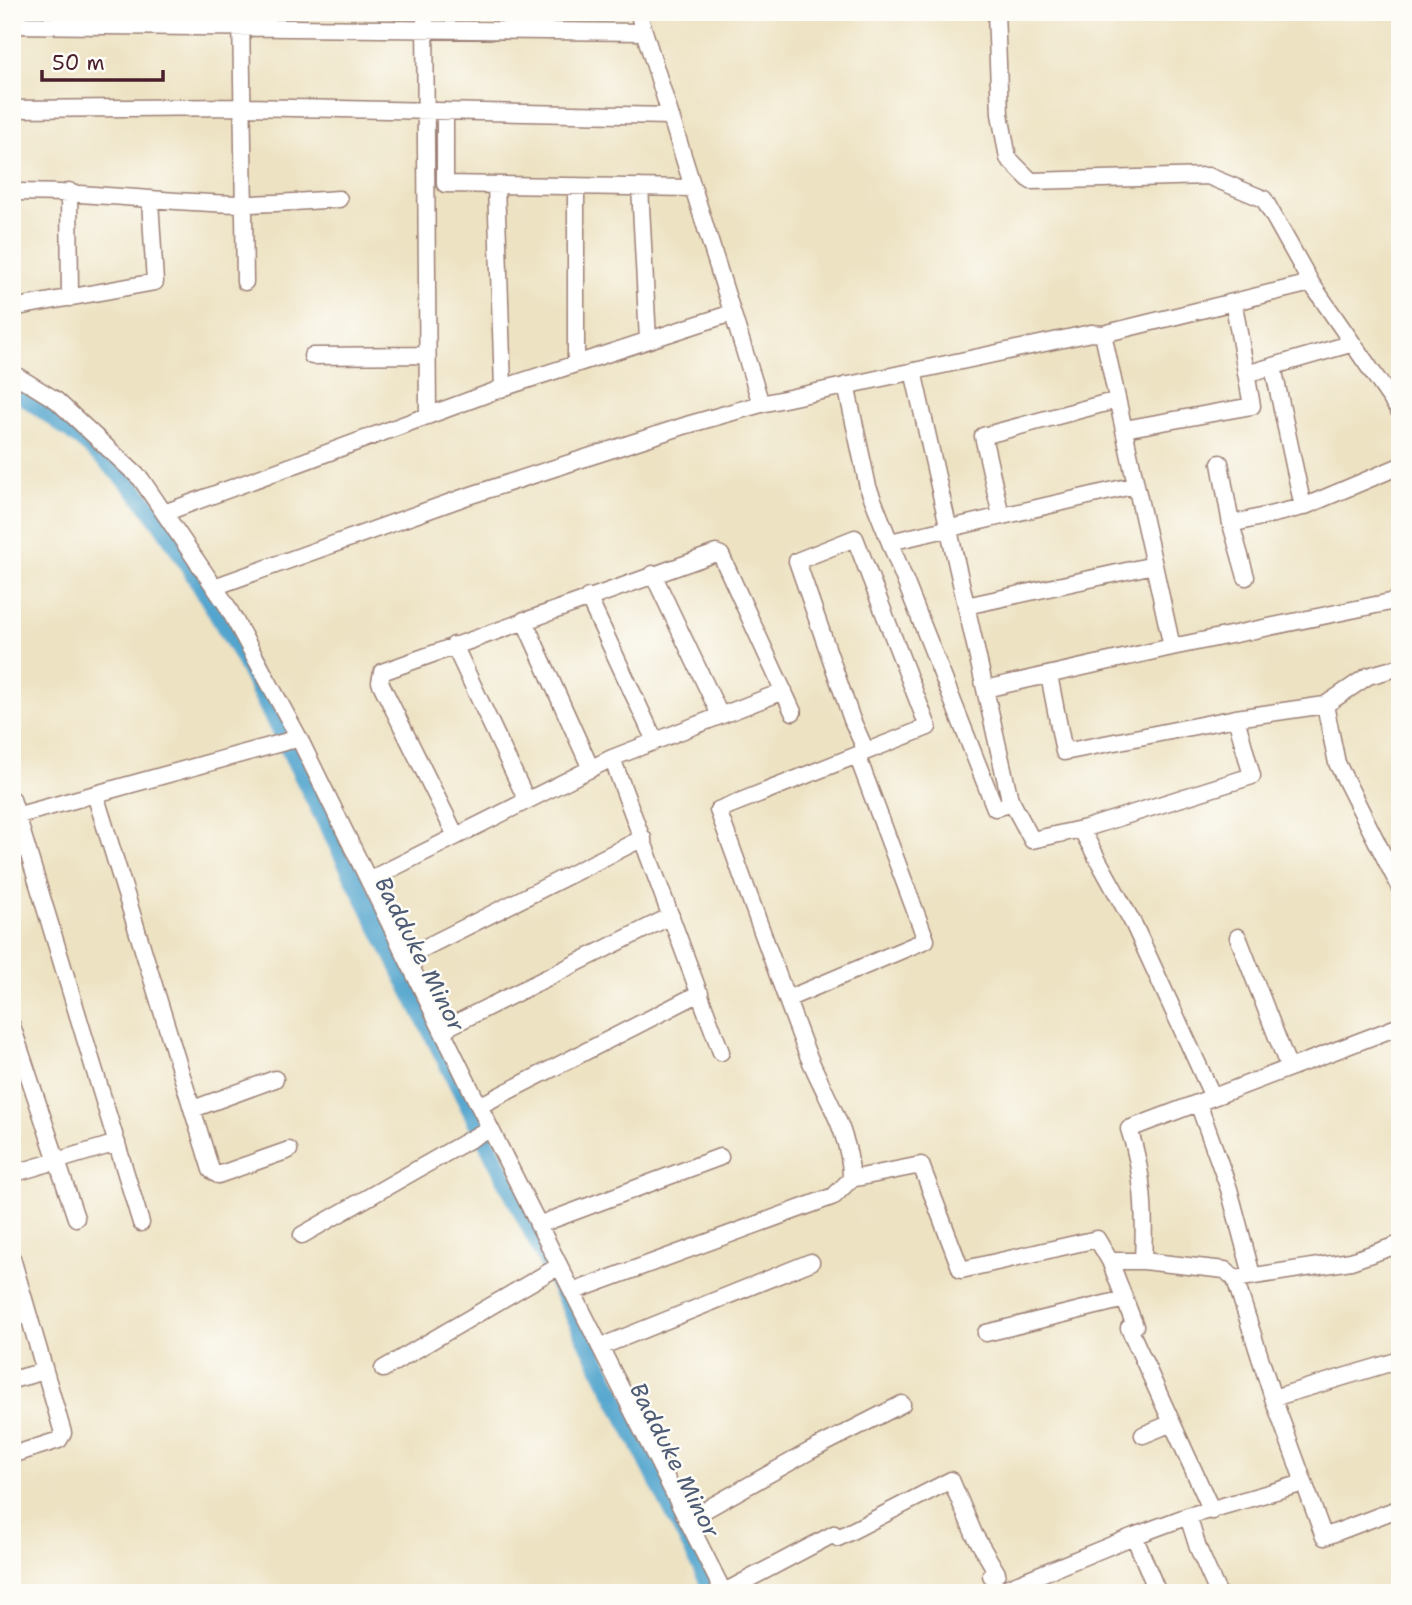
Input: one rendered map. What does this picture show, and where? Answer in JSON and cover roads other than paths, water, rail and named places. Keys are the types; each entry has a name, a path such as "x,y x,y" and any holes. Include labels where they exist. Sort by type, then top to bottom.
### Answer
{"street":[{"path":"425,12 428,416"},
{"path":"638,12 761,404"},
{"path":"996,12 1000,114 1008,158 1031,181 1208,176 1264,200 1311,283 1350,344 1400,412"},
{"path":"241,20 245,282"},
{"path":"12,25 241,20 425,30 645,32"},
{"path":"12,108 241,107 670,116"},
{"path":"445,111 445,184 693,188"},
{"path":"496,185 503,388 496,390"},
{"path":"576,186 576,364"},
{"path":"640,187 648,340"},
{"path":"12,192 69,191 150,200 243,204 339,199"},
{"path":"69,191 70,298"},
{"path":"12,308 155,282 150,200"},
{"path":"214,587 465,497 761,404 1091,333 1102,334 1234,304 1311,283"},
{"path":"1124,429 1252,406 1234,304"},
{"path":"164,513 496,390 732,313"},
{"path":"1102,334 1172,647"},
{"path":"1246,374 1350,344"},
{"path":"312,356 427,355"},
{"path":"1273,367 1303,507"},
{"path":"846,385 868,486 995,808 1011,804 913,371"},
{"path":"12,373 56,400 141,479 214,587 298,738 538,1225 724,1592 834,1534 838,1538 951,1480 974,1534 997,1573 991,1575 996,1592 1188,1516 1304,1483"},
{"path":"1001,516 983,436 1117,400"},
{"path":"1220,463 1231,524 1245,577"},
{"path":"1231,524 1303,507 1400,466"},
{"path":"890,542 1136,485"},
{"path":"787,999 926,940 861,753 797,561 855,538 928,727 861,753 718,810 787,999 843,1136 851,1163 851,1178"},
{"path":"456,836 380,682 382,672 454,645 709,554 720,555 793,712"},
{"path":"966,606 1154,565"},
{"path":"653,574 720,715"},
{"path":"588,597 655,741"},
{"path":"985,689 1400,600"},
{"path":"524,620 591,769"},
{"path":"454,645 527,801"},
{"path":"1049,675 1064,752 1236,718 1325,705 1368,677 1400,667"},
{"path":"369,880 612,758 784,691"},
{"path":"1325,705 1337,763 1400,888"},
{"path":"1009,797 1032,840 1081,829 1252,776 1236,718"},
{"path":"15,816 298,738"},
{"path":"612,758 721,1052"},
{"path":"95,794 213,1173 218,1175 289,1150"},
{"path":"12,799 141,1223"},
{"path":"1081,829 1134,925 1205,1100 1252,1275"},
{"path":"406,957 643,838"},
{"path":"442,1030 671,916"},
{"path":"1238,937 1289,1068"},
{"path":"479,1106 699,993"},
{"path":"12,1026 76,1218"},
{"path":"1143,1261 1145,1206 1140,1161 1129,1129 1400,1026"},
{"path":"192,1110 275,1079"},
{"path":"302,1235 490,1128"},
{"path":"12,1174 117,1143"},
{"path":"538,1225 720,1157"},
{"path":"572,1292 834,1196 851,1178 921,1165 961,1270 1097,1239 1110,1261 1135,1326 1129,1328 1212,1511"},
{"path":"1235,1279 1351,1261 1400,1244"},
{"path":"12,1258 63,1433 59,1440 12,1455"},
{"path":"1110,1261 1143,1261 1225,1270 1235,1279 1273,1398 1324,1537 1400,1508"},
{"path":"600,1347 811,1262"},
{"path":"383,1369 559,1266"},
{"path":"986,1333 1125,1299"},
{"path":"1273,1398 1400,1360"},
{"path":"12,1380 45,1371"},
{"path":"687,1520 810,1451 902,1404"},
{"path":"1143,1435 1172,1423"},
{"path":"1188,1516 1198,1548 1218,1593"},
{"path":"1134,1536 1158,1593"}],"waterway":[{"name":"Badduke Minor","path":"12,388 89,446 140,496 178,548 240,652 714,1593"}]}
